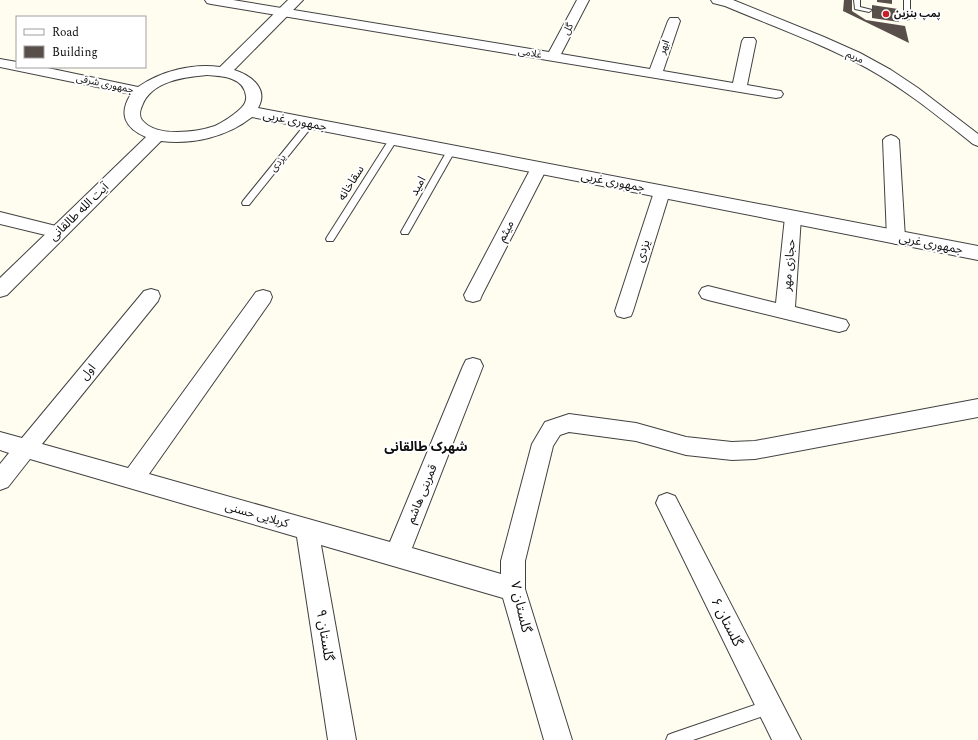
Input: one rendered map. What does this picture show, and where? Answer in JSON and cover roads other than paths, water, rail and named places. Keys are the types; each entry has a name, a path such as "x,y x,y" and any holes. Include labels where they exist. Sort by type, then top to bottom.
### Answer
{"street":[{"name":"غلامی","path":"211,0 776,94"},
{"path":"224,71 296,0"},
{"name":"گل","path":"553,57 583,0"},
{"name":"مریم","path":"717,0 729,3 809,36 872,65 933,104 978,142"},
{"name":"ابهر","path":"655,74 674,21"},
{"path":"739,88 749,41"},
{"path":"0,63 16,66"},
{"name":"جمهوری شرقی","path":"26,68 142,92"},
{"path":"188,71 224,71 238,75 248,82 254,91 254,101 248,111 236,122 198,136 177,137 158,135 144,130 135,122 131,112 134,102 142,92 154,83 170,76 188,71"},
{"name":"جمهوری غربی","path":"248,111 978,254"},
{"name":"آیت الله طالقانی","path":"0,290 158,135"},
{"path":"891,140 896,238"},
{"name":"میثم","path":"474,295 539,168"},
{"name":"یزدی","path":"624,311 662,192"},
{"name":"حجازی مهر","path":"784,312 793,217"},
{"path":"0,218 58,232"},
{"path":"708,293 839,325"},
{"name":"اول","path":"0,480 150,296"},
{"path":"133,479 263,297"},
{"name":"قمربنی هاشم","path":"397,556 473,366"},
{"name":"گلستان ۷","path":"558,740 513,589 513,561 543,444 553,428 569,423 636,432 686,446 732,451 755,450 978,408"},
{"name":"کربلایی حسنی","path":"0,441 513,589"},
{"name":"گلستان ۶","path":"668,503 787,740"},
{"name":"گلستان ۹","path":"308,529 342,740"}],"lane":[{"path":"857,0 857,8 869,10"},
{"path":"907,0 907,18"},
{"name":"یزدی","path":"246,203 310,124"},
{"name":"سقاخانه","path":"330,239 393,140"},
{"name":"امید","path":"406,232 451,151"},
{"path":"673,740 770,706"}],"place":[{"name":"پمپ بنزین","path":"886,14"}],"district":[{"name":"شهرک طالقانی","path":"426,447"}]}
